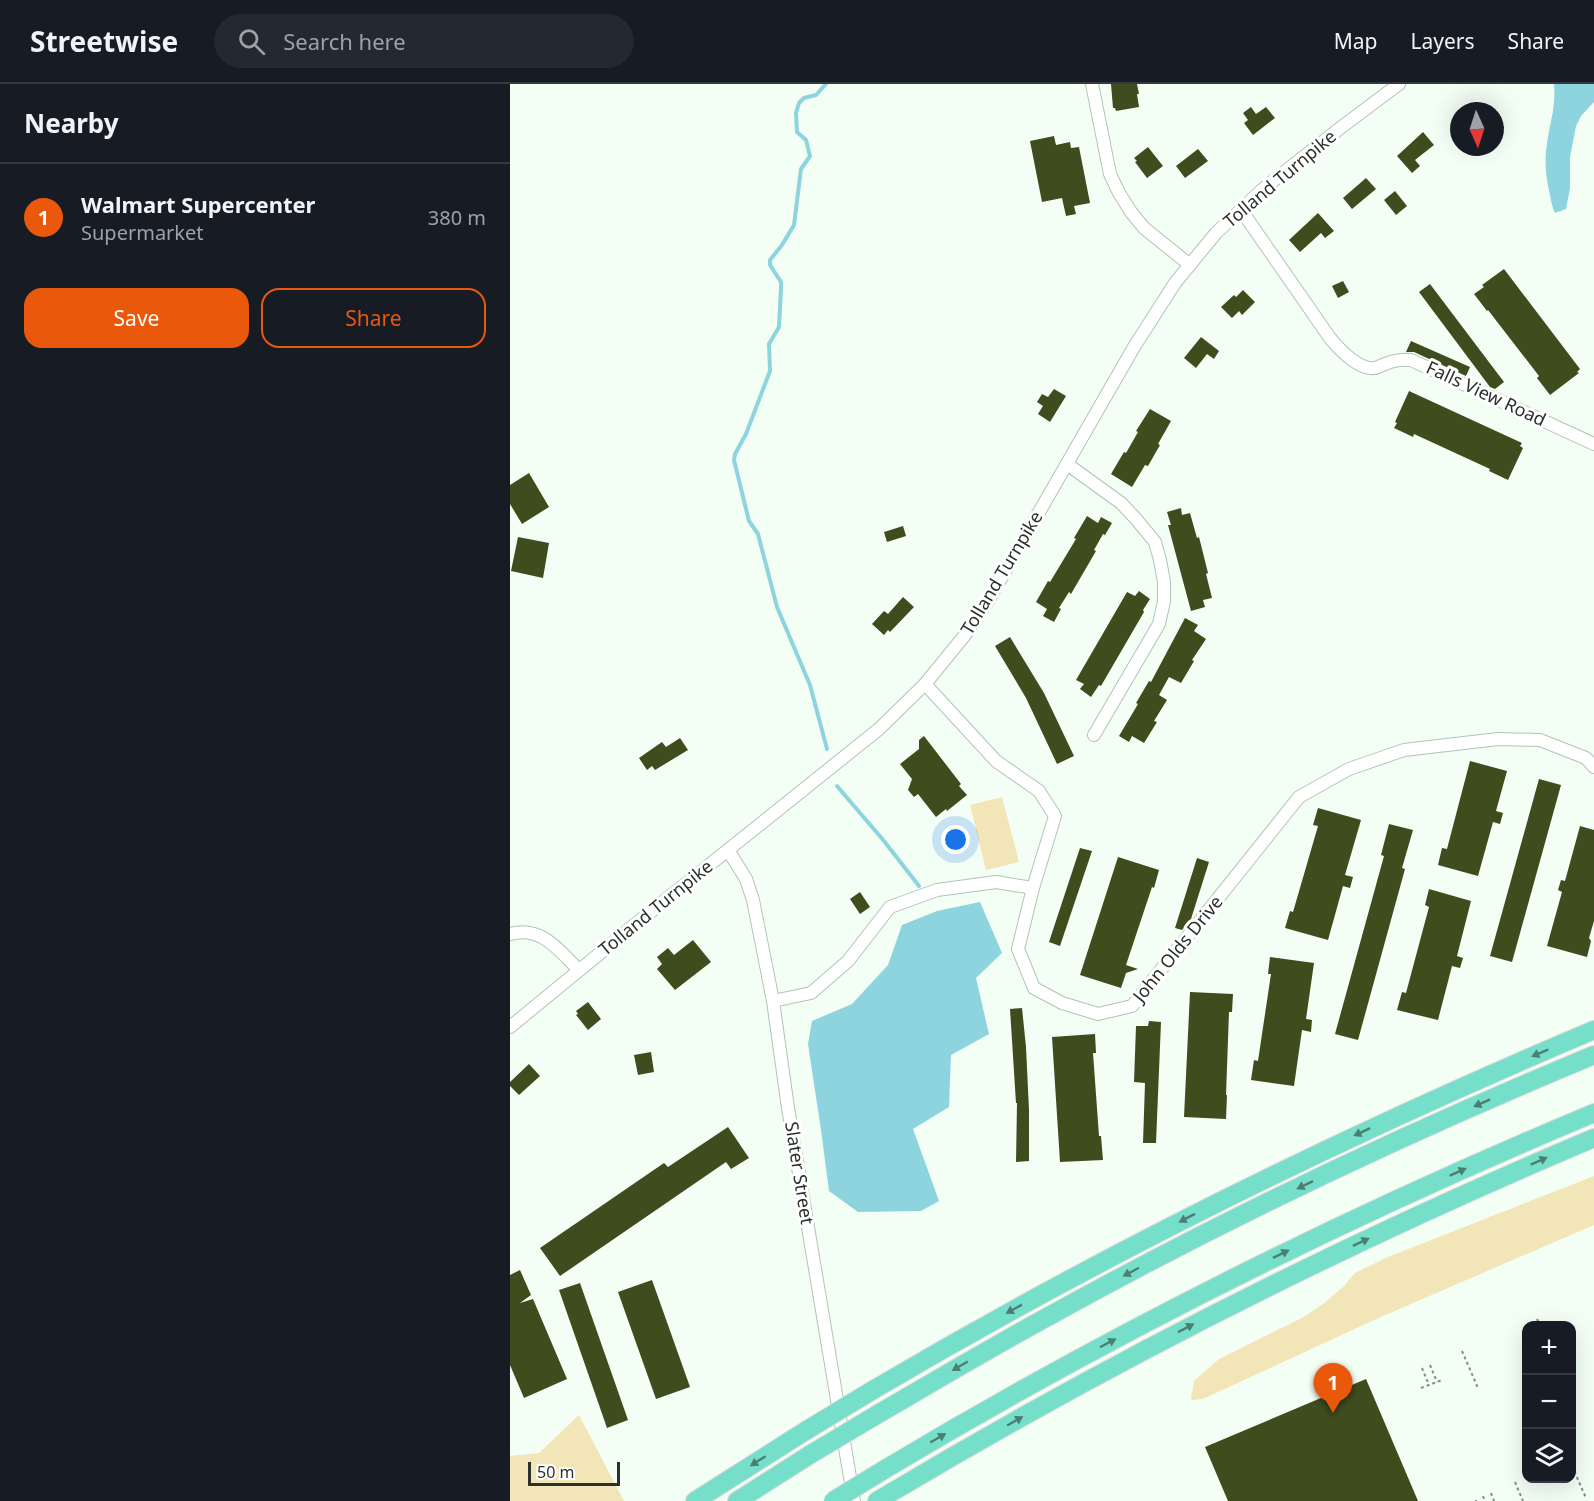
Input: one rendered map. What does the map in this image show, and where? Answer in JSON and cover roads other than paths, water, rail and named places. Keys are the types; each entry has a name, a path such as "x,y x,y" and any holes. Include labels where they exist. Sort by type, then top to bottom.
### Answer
{"highway":[{"path":"695,1501 873,1390 1011,1310 1147,1238 1248,1186 1421,1105 1594,1030"},
{"path":"737,1501 878,1414 1049,1316 1255,1209 1400,1140 1594,1056"},
{"path":"833,1501 1042,1379 1232,1278 1407,1194 1594,1113"},
{"path":"884,1497 1090,1379 1253,1294 1438,1206 1594,1138"}],"street":[{"path":"1092,84 1108,166 1119,193 1144,228 1190,265"},
{"name":"Tolland Turnpike","path":"510,1027 879,729 925,684 965,635 988,601 1134,347 1175,283 1216,233 1272,182 1399,84"},
{"name":"Falls View Road","path":"1241,210 1335,344 1356,363 1376,369 1392,361 1411,360 1594,444"},
{"path":"1066,464 1121,503 1136,519 1155,542 1164,582 1164,602 1159,624 1094,735"},
{"name":"John Olds Drive","path":"925,684 996,760 1039,791 1055,816 1033,888 1018,949 1034,988 1062,1003 1098,1014 1132,1006 1299,797 1349,769 1404,750 1498,739 1540,740 1586,758 1594,767"},
{"name":"Slater Street","path":"728,850 746,879 753,900 772,1001 854,1501"},
{"path":"772,1001 811,993 848,961 890,907 937,890 996,882 1033,888"},
{"path":"510,934 525,931 538,934 579,970"}],"water":[{"path":"1554,84 1594,84 1594,102 1581,116 1576,126 1570,157 1570,188 1566,209 1555,213 1546,163"},
{"path":"980,902 1002,953 976,978 989,1034 951,1055 949,1107 913,1129 939,1201 921,1211 858,1212 829,1191 808,1044 812,1021 852,1004 888,965 902,925 937,911"}],"waterway":[{"path":"826,84 816,95 804,98 799,103 796,113 797,132 806,140 810,156 801,169 794,225 770,260 770,265 781,282 779,327 769,344 770,371 734,460 749,521 758,534 777,607 810,685 827,749"},
{"path":"837,786 919,886"}],"place":[{"name":"Walmart Supercenter","path":"1333,1413"}]}
